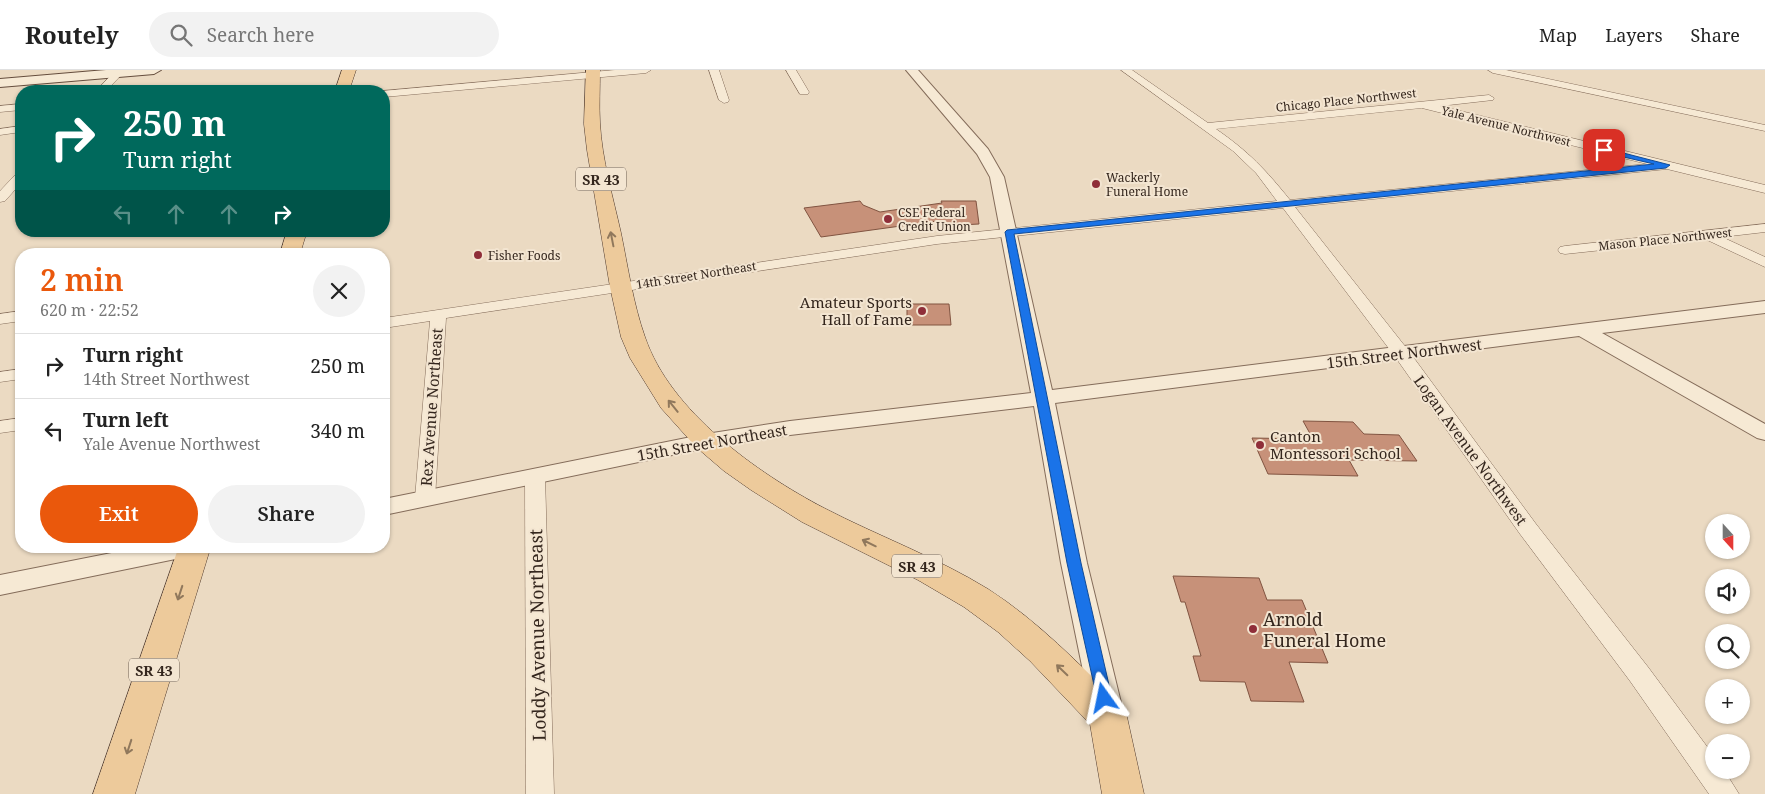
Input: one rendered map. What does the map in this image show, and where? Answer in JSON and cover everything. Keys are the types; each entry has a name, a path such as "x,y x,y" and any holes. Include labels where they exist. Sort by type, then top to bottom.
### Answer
{"main road":[{"path":"0,84 154,70"},
{"path":"344,85 349,70"},
{"name":"SR 43","path":"592,72 592,124 595,150 633,337 642,358 670,402 706,442 741,470 813,515 930,572 976,598 1043,651 1108,718"},
{"name":"SR 43","path":"114,794 193,553"},
{"path":"1108,718 1123,794"}],"street":[{"path":"390,93 592,72 646,70"},
{"path":"714,70 724,100"},
{"path":"791,70 804,92"},
{"path":"912,70 988,160 997,177 1010,232 1074,563 1108,718"},
{"name":"Logan Avenue Northwest","path":"1126,70 1252,161 1402,354 1528,530 1639,674 1725,794"},
{"path":"1493,70 1765,128"},
{"path":"107,85 120,72"},
{"name":"Chicago Place Northwest","path":"1206,127 1489,98"},
{"name":"Yale Avenue Northwest","path":"1422,105 1765,190"},
{"path":"0,109 15,108"},
{"path":"0,132 15,130"},
{"path":"1010,232 1666,165"},
{"path":"0,183 15,180"},
{"path":"0,198 15,183"},
{"name":"Mason Place Northwest","path":"1566,250 1765,228"},
{"name":"14th Street Northeast","path":"390,323 918,243 1010,232"},
{"path":"1706,234 1765,263"},
{"name":"15th Street Northwest","path":"1043,398 1765,308"},
{"name":"Rex Avenue Northeast","path":"425,498 438,315"},
{"path":"0,319 15,317"},
{"path":"1584,331 1765,433"},
{"path":"0,377 15,375"},
{"name":"15th Street Northeast","path":"390,506 706,442 790,428 1043,398"},
{"path":"0,428 15,425"},
{"name":"Loddy Avenue Northeast","path":"535,476 540,794"},
{"path":"0,585 160,553"}],"building":[{"name":"CSE Federal Credit Union","path":"860,201 863,205 880,212 942,203 941,201 976,201 979,224 941,226 937,221 821,237 804,208"},
{"name":"Amateur Sports Hall of Fame","path":"907,304 949,304 951,325 907,325"},
{"name":"Canton Montessori School","path":"1303,421 1353,422 1364,434 1399,435 1417,461 1349,460 1358,476 1268,474 1252,438 1313,439"},
{"name":"Arnold Funeral Home","path":"1173,576 1259,578 1267,600 1302,600 1328,663 1289,662 1304,702 1251,701 1245,682 1200,681 1193,656 1201,656 1185,602 1181,602"}],"place":[{"name":"Wackerly Funeral Home","path":"1096,184"},
{"name":"CSE Federal Credit Union","path":"888,219"},
{"name":"Fisher Foods","path":"478,255"},
{"name":"Amateur Sports Hall of Fame","path":"922,311"},
{"name":"Canton Montessori School","path":"1260,445"},
{"name":"Arnold Funeral Home","path":"1253,629"}],"route":[{"path":"1104,698 1074,563 1010,232 1666,165 1604,150"}]}
